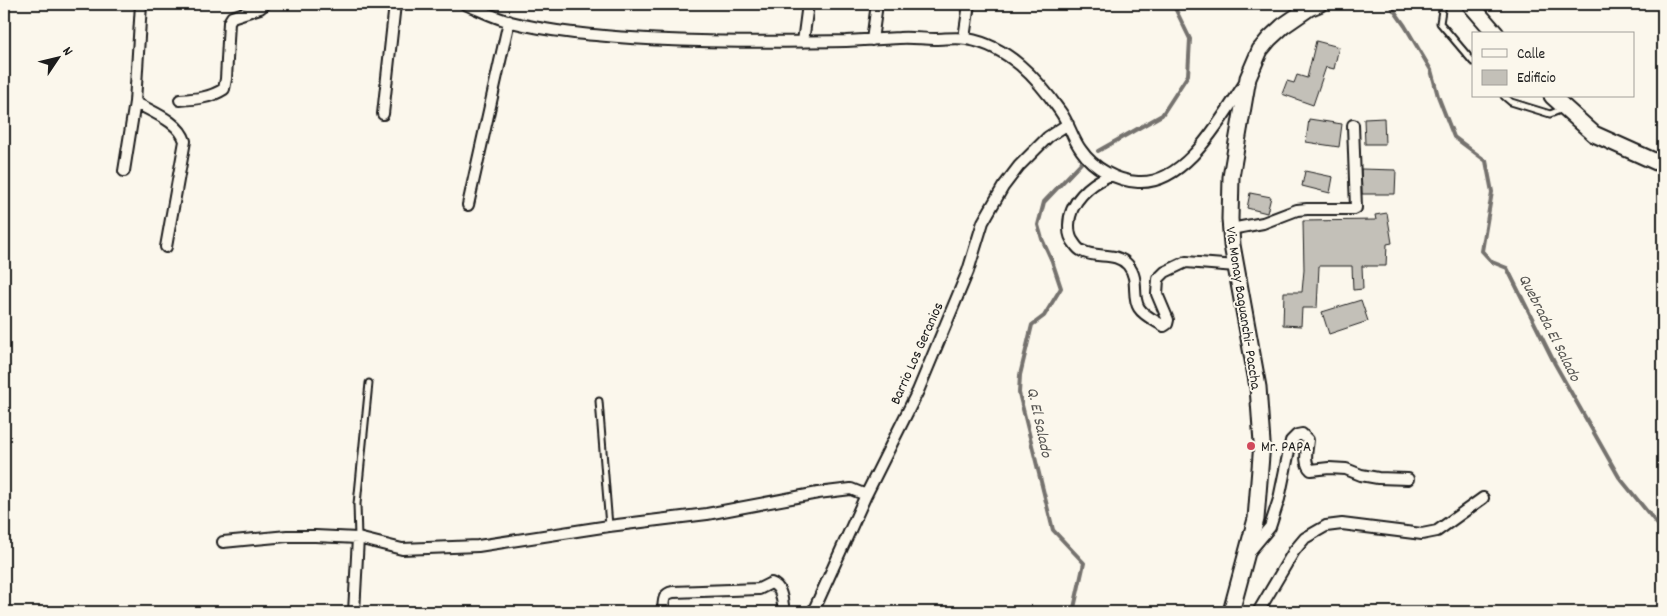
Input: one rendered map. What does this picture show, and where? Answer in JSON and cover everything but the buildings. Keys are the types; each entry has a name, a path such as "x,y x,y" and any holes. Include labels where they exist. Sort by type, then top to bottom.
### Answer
{"main road":[{"name":"Via Monay Baguanchi- Paccha","path":"1231,612 1256,518 1262,443 1258,387 1231,229 1230,177 1248,78 1260,50 1283,26 1319,4"},
{"path":"1470,4 1494,32"},
{"path":"1554,98 1594,134 1663,165"}],"street":[{"path":"124,171 135,102 141,4"},
{"path":"180,100 198,99 215,95 224,89 229,22 232,17 260,8 265,4"},
{"path":"383,114 395,4"},
{"path":"465,4 509,21 569,34 681,42 803,42 901,38 964,38 1001,51 1018,62 1060,111 1081,151 1094,164 1110,175 1138,182 1153,181 1182,166 1195,155 1248,78"},
{"path":"803,42 808,4"},
{"path":"872,40 877,4"},
{"path":"964,38 968,4"},
{"path":"468,205 509,21"},
{"path":"135,102 177,128 185,141 166,247"},
{"name":"Barrio Los Geranios","path":"813,612 866,494 921,382 968,271 983,222 1003,187 1030,153 1048,137 1068,124"},
{"path":"1231,229 1273,220 1297,210 1354,210 1356,208 1353,125"},
{"path":"1110,175 1097,181 1079,198 1069,215 1069,235 1079,250 1090,255 1108,255 1123,259 1136,281 1137,301 1140,310 1152,319 1164,326 1167,324 1168,320 1157,294 1158,279 1165,272 1186,262 1236,266"},
{"path":"1246,556 1270,527 1279,499 1291,441 1297,435 1302,434 1308,440 1306,459 1308,468 1311,470 1346,469 1361,475 1378,478 1408,479"},
{"path":"223,542 287,536 358,538 402,548 478,546 609,526 707,514 818,493 851,489 866,494"},
{"path":"1258,612 1294,551 1305,538 1326,526 1342,524 1422,534 1437,531 1483,498"},
{"path":"354,612 358,538"},
{"path":"663,612 664,597 667,593 759,589 771,583 778,587 781,593 784,612"}],"lane":[{"path":"1443,4 1440,19 1441,26 1472,61"},
{"path":"1506,98 1511,102 1550,114 1564,108"},
{"path":"358,538 356,504 369,382"},
{"path":"600,401 609,526"}],"waterway":[{"name":"Quebrada El Salado","path":"1098,151 1162,115 1188,75 1190,39 1173,4"},
{"name":"Quebrada El Salado","path":"1391,4 1431,70 1438,96 1454,137 1486,161 1492,192 1482,251 1492,262 1507,268 1555,364 1619,477 1663,531"},
{"name":"Q. El Salado","path":"1076,612 1074,608 1084,563 1053,530 1019,393 1020,375 1032,325 1044,316 1061,288 1038,225 1044,202 1081,163"}],"place":[{"name":"Mr. PAPA","path":"1251,446"}]}
